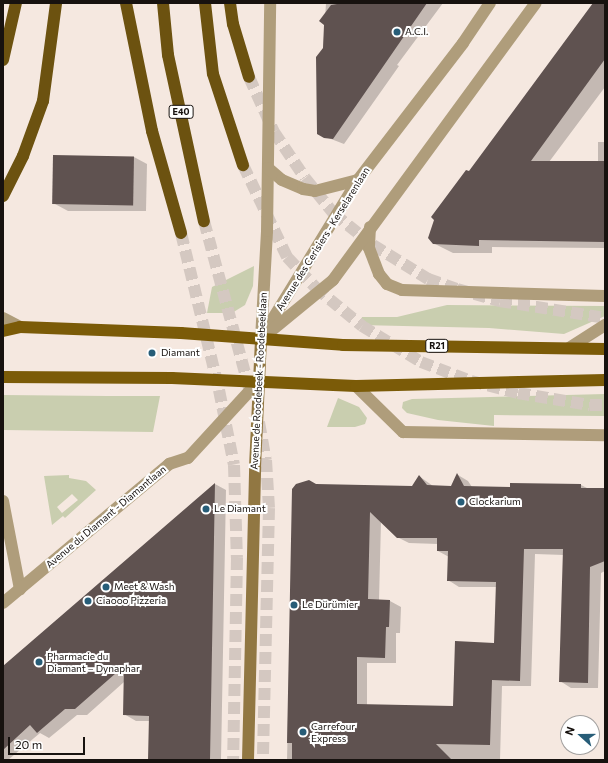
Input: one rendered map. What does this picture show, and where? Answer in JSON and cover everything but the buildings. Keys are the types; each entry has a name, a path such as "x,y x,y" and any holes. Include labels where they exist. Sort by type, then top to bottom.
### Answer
{"highway":[{"path":"3,60 16,3"},
{"path":"3,196 23,156 43,101 56,3"},
{"path":"126,3 152,131 181,233"},
{"name":"E40","path":"163,3 168,55 204,221"},
{"path":"205,3 212,74 242,165"},
{"path":"230,3 233,24 249,77"}],"main road":[{"name":"R21","path":"3,331 20,327 181,333 355,346 605,349"},
{"name":"Avenue de Roodebeek - Roodebeeklaan","path":"248,760 258,382 261,339"},
{"path":"3,377 258,382 356,386 605,380"}],"street":[{"name":"Avenue de Roodebeek - Roodebeeklaan","path":"261,339 268,168 270,3"},
{"name":"Avenue des Cerisiers - Kerselarenlaan","path":"261,339 358,180 463,43 490,3"},
{"name":"Avenue des Cerisiers - Kerselarenlaan","path":"261,339 333,280 370,226 536,3"},
{"path":"268,168 282,180 303,189 315,191 358,180"},
{"path":"370,226 369,248 379,274 387,284 402,290 605,296"},
{"path":"3,318 20,327"},
{"path":"569,348 605,325"},
{"name":"Avenue du Diamant - Diamantlaan","path":"3,604 169,464 188,458 258,382"},
{"path":"356,386 403,432 605,435"},
{"path":"3,501 20,589"}],"green space":[{"path":"254,266 253,286 245,305 232,313 207,313 212,287"},
{"path":"447,305 605,306 605,316 564,334 489,328 360,325 362,317 397,317"},
{"path":"605,394 605,416 494,415 494,426 438,420 407,413 402,408 403,402 412,399"},
{"path":"3,395 160,396 153,432 3,430"},
{"path":"338,398 359,407 367,418 365,424 355,427 327,427"},
{"path":"69,475 69,478 86,481 96,490 65,518 63,516 52,525 44,476","holes":["72,494 78,500 62,513 57,507"]}],"tunnel":[{"path":"249,77 274,132 305,178 334,214 373,245 428,279 457,289 500,301 605,318"},
{"path":"243,165 287,257 316,288 362,326 421,362 471,381 518,393 590,405 605,405"},
{"path":"204,221 250,391"},
{"path":"181,233 219,390 234,465 237,558 233,760"},
{"path":"259,422 266,460 269,508 263,760"}],"place":[{"name":"A.C.I.","path":"397,32"},
{"name":"Diamant","path":"152,353"},
{"name":"Clockarium","path":"461,502"},
{"name":"Le Diamant","path":"206,509"},
{"name":"Meet & Wash","path":"106,587"},
{"name":"Ciaooo Pizzeria","path":"88,601"},
{"name":"Le Dürümier","path":"294,605"},
{"name":"Pharmacie du Diamant – Dynaphar","path":"39,662"},
{"name":"Carrefour Express","path":"303,732"}]}
